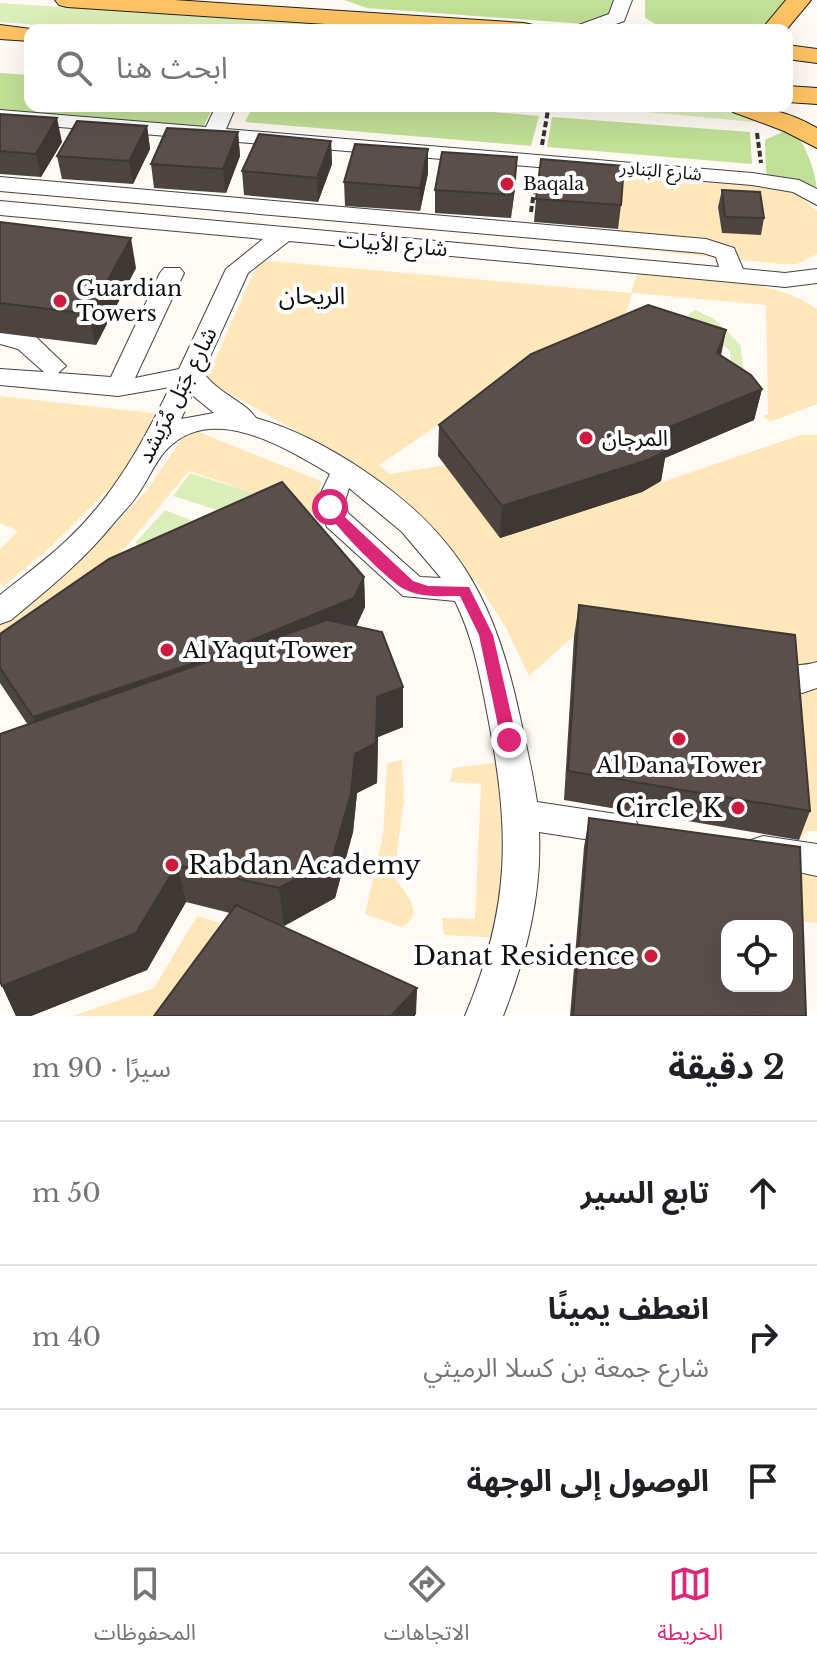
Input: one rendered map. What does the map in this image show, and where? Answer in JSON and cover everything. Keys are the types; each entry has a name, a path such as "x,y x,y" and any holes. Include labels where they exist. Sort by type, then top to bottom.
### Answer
{"main road":[{"path":"67,0 433,24"},
{"path":"778,24 799,0"},
{"path":"0,32 24,34"},
{"path":"793,53 817,56"},
{"path":"793,72 817,71"},
{"path":"793,94 817,96"},
{"path":"749,117 793,125 817,140"}],"street":[{"path":"599,24 617,17 623,0"},
{"path":"214,133 223,112"},
{"name":"شارع البَنادِر","path":"0,116 764,181 799,187 817,198"},
{"path":"0,184 714,247 729,257 733,275"},
{"path":"254,232 264,207"},
{"name":"شارع الأبيات","path":"0,208 785,280 817,276"},
{"path":"225,229 235,247 238,269"},
{"name":"شارع جَبَل مُرَيشد","path":"0,612 78,547 128,488 157,443 238,269 284,234"},
{"path":"121,380 172,273"},
{"name":"شارع الأبيات","path":"785,280 817,293"},
{"path":"0,336 27,343 53,366"},
{"path":"0,360 53,366 157,385 191,374 213,401 253,424 304,447 373,492 423,537 465,590 486,635 521,814 520,871 507,950 484,1016"},
{"path":"0,377 121,380"},
{"path":"157,443 178,429 203,421 229,420 253,424"},
{"path":"345,473 330,495 330,507 337,520 408,585 428,591 465,590"},
{"path":"521,814 661,836"},
{"path":"739,848 817,860"}],"path":[{"path":"529,231 548,112"},
{"path":"749,117 764,181"}],"green space":[{"path":"344,0 617,0 614,18 585,24 367,8"},
{"path":"645,0 789,0 771,23 764,24 655,24 645,18"},
{"path":"0,3 310,24 25,24 0,22"},
{"path":"0,73 24,75 24,112 211,112 203,127 0,110"},
{"path":"250,112 492,112 539,116 531,146 245,122"},
{"path":"646,112 743,112 759,116 754,122"},
{"path":"552,117 750,132 752,164 547,147"},
{"path":"791,128 809,158 817,194 766,176 765,140"},
{"path":"695,310 713,318 740,344 744,372 724,362 731,360 730,351 687,315"},
{"path":"190,473 257,494 240,517 173,496"},
{"path":"165,510 227,534 173,559 135,543"}],"sand":[{"path":"625,171 781,188 799,195 817,211 817,254 797,264 782,264 615,247"},
{"path":"259,260 631,293 637,273 706,278 778,291 799,298 817,309 817,404 770,422 763,416 768,414 766,305 632,293 623,326 509,377 379,465 390,474 446,465 500,537 801,435 817,435 817,831 807,831 799,840 574,636 529,676 505,626 475,580 368,472 206,380"},
{"path":"0,396 161,414 118,480 53,545 4,586 0,584 0,549 18,531 0,523"},
{"path":"189,428 321,481 316,514 189,471 128,545 64,607 0,653 0,622 70,571 147,490"},
{"path":"402,760 404,800 394,877 414,910 409,922 401,927 365,914 383,835 387,763"},
{"path":"500,762 508,787 502,938 444,935 442,918 475,919 481,784 450,782 453,768"},
{"path":"796,872 817,874 817,923 797,921"},
{"path":"197,916 220,923 170,1016 73,1016 154,988"}],"building":[{"path":"0,114 57,118 36,154 0,151"},
{"path":"77,121 147,126 129,161 57,156"},
{"path":"167,128 238,132 223,169 151,164"},
{"path":"259,134 331,141 317,178 242,171"},
{"path":"355,144 428,149 420,188 344,182"},
{"path":"442,152 517,157 513,195 435,190"},
{"path":"541,159 624,166 621,205 536,199"},
{"path":"722,190 760,192 764,218 725,217"},
{"path":"0,222 131,238 89,314 0,303"},
{"name":"المرجان","path":"648,305 726,330 717,353 751,375 762,389 631,443 661,445 667,450 648,460 502,506 439,425 531,354"},
{"name":"Al Yaqut Tower","path":"282,482 364,577 354,598 203,660 33,717 0,668 0,634 109,559"},
{"name":"Al Dana Tower","path":"579,605 795,635 810,811 568,771"},
{"name":"Rabdan Academy","path":"327,620 382,632 403,687 377,697 376,743 355,754 351,793 332,860 279,888 177,865 136,933 2,986 0,734"},
{"name":"Danat Residence","path":"589,818 800,847 806,1016 573,1016"},
{"path":"236,905 417,988 391,1016 154,1016"}],"place":[{"name":"Baqala","path":"507,184"},
{"name":"Guardian Towers","path":"60,301"},
{"name":"المرجان","path":"586,438"},
{"name":"Al Yaqut Tower","path":"167,650"},
{"name":"Al Dana Tower","path":"679,739"},
{"name":"Circle K","path":"738,808"},
{"name":"Rabdan Academy","path":"172,865"},
{"name":"Danat Residence","path":"651,956"}],"district":[{"name":"الريحان","path":"312,295"}],"route":[{"path":"330,507 337,520 408,585 428,591 465,590 486,635 509,740"}]}
